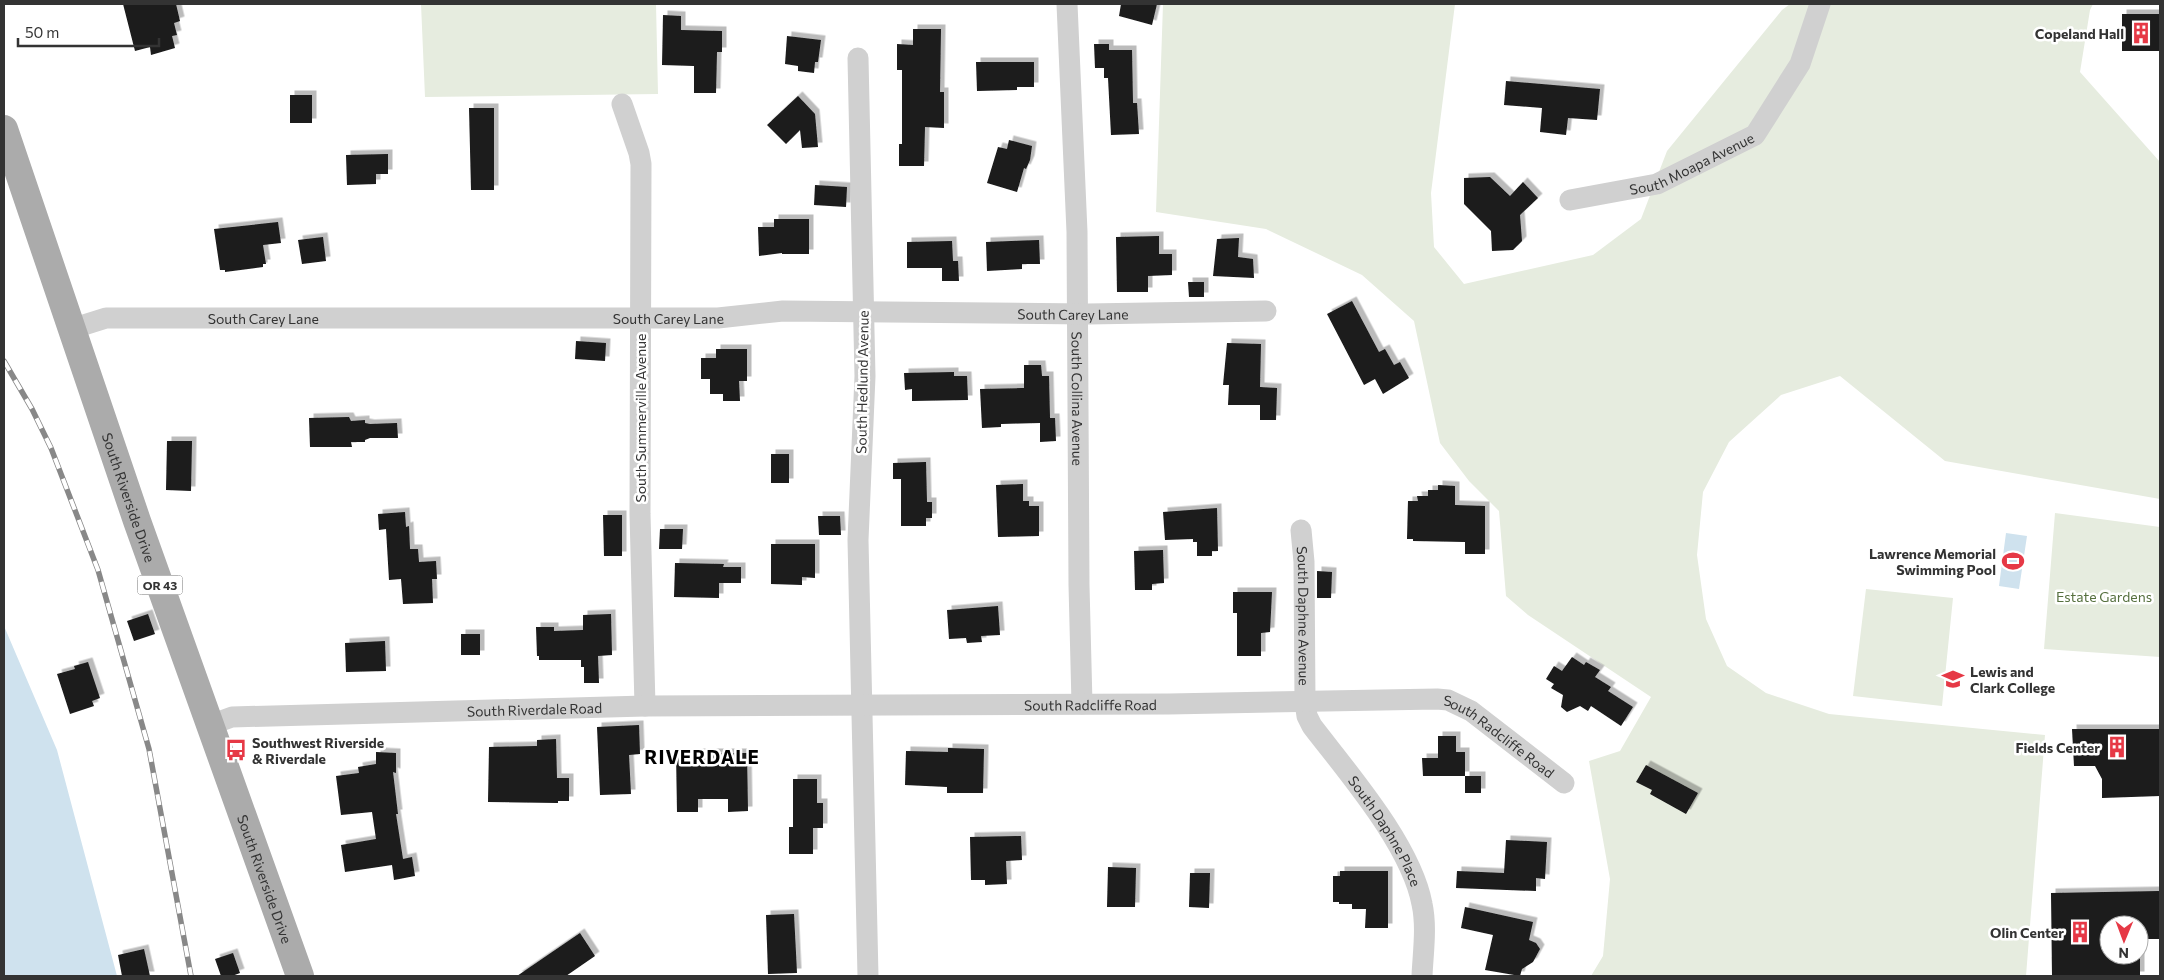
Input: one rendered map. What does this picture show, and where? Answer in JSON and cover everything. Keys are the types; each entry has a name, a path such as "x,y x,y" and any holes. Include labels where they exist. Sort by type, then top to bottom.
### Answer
{"main road":[{"name":"South Riverside Drive","path":"4,129 71,329 300,976"}],"street":[{"name":"South Collina Avenue","path":"1067,4 1077,232 1082,704"},
{"name":"South Moapa Avenue","path":"1570,200 1657,184 1755,135 1800,64 1820,4"},
{"name":"South Hedlund Avenue","path":"858,58 864,312 864,408 858,540 862,705"},
{"name":"South Summerville Avenue","path":"622,104 636,141 641,164 640,514 645,706"},
{"name":"South Carey Lane","path":"71,329 106,318 718,318 783,310 1077,314 1266,311"},
{"name":"South Daphne Avenue","path":"1301,530 1304,562 1305,702"},
{"name":"South Radcliffe Road","path":"862,705 1448,700 1472,710 1564,783"},
{"name":"South Daphne Place","path":"1305,702 1307,716 1312,726 1392,835 1409,867 1419,892 1423,914 1422,976"},
{"name":"South Riverdale Road","path":"210,725 232,717 645,706 862,705"},
{"path":"862,705 868,976"}],"green space":[{"path":"421,4 656,4 658,94 425,97"},
{"path":"1163,4 1455,4 1431,193 1434,247 1464,284 1593,255 1641,219 1667,151 1782,10 1790,4 2093,4 2090,10 2080,72 2160,162 2160,499 1945,461 1840,376 1781,395 1729,442 1703,492 1697,555 1706,619 1727,666 1766,693 1829,714 2045,735 2026,976 1591,976 1603,956 1610,879 1589,761 1620,751 1651,697 1528,615 1506,596 1499,511 1469,481 1440,443 1414,321 1362,275 1266,229 1156,212"},
{"name":"Estate Gardens","path":"2055,513 2160,527 2160,657 2044,649"},
{"path":"1866,589 1953,598 1942,706 1853,696"}],"water":[{"name":"Lawrence Memorial Swimming Pool","path":"2006,533 2027,536 2019,589 1999,586"},
{"path":"4,626 57,750 117,976 4,976"}],"building":[{"path":"123,4 176,4 180,21 174,23 177,35 172,36 175,48 151,55 150,47 135,51"},
{"path":"1121,4 1157,4 1152,25 1119,16"},
{"name":"Copeland Hall","path":"2122,14 2160,14 2160,51 2122,51"},
{"path":"663,15 681,16 681,30 722,31 722,52 717,52 716,93 694,93 694,66 662,65"},
{"path":"913,29 941,29 940,92 944,92 944,128 925,127 924,166 899,166 899,144 902,144 902,70 897,70 897,44 913,45"},
{"path":"787,36 821,40 818,62 815,62 814,73 798,71 798,66 785,64"},
{"path":"1094,44 1109,44 1109,50 1132,50 1133,103 1137,103 1139,134 1111,135 1108,78 1104,78 1104,68 1095,68"},
{"path":"976,62 1034,62 1034,87 1017,87 1017,90 977,91"},
{"path":"1506,81 1600,89 1597,120 1568,118 1566,135 1540,132 1542,108 1504,105"},
{"path":"290,95 312,95 312,123 290,123"},
{"path":"798,96 815,114 818,147 802,148 800,130 786,144 767,125"},
{"path":"469,108 494,108 494,190 471,190"},
{"path":"1009,140 1032,146 1030,160 1026,169 1024,168 1017,192 987,183 998,147 1007,149"},
{"path":"388,154 388,174 376,174 376,184 347,185 346,155"},
{"path":"1490,177 1510,196 1523,182 1538,198 1520,215 1522,241 1513,250 1492,251 1491,231 1464,204 1464,178"},
{"path":"815,185 847,187 846,207 814,205"},
{"path":"774,219 809,219 809,254 782,253 759,256 758,227 774,227"},
{"path":"278,222 281,243 263,245 266,264 263,264 263,267 225,272 225,270 220,270 214,229"},
{"path":"1159,236 1159,254 1172,254 1172,275 1148,276 1148,292 1117,292 1116,237"},
{"path":"323,237 326,261 302,264 298,240"},
{"path":"1239,238 1238,257 1253,259 1254,278 1213,276 1217,239"},
{"path":"1039,240 1040,264 1022,264 1022,269 987,271 986,242"},
{"path":"952,241 953,261 958,261 959,281 942,281 942,268 907,268 907,242"},
{"path":"1188,282 1204,282 1204,297 1189,297"},
{"path":"1352,301 1379,352 1385,349 1394,365 1400,362 1409,378 1383,394 1375,379 1364,385 1327,314"},
{"path":"576,341 606,343 605,361 575,359"},
{"path":"1227,343 1261,344 1260,387 1277,388 1276,420 1260,420 1260,405 1228,405 1229,385 1223,385"},
{"path":"716,349 747,349 747,381 739,381 740,401 723,401 723,394 710,394 710,379 701,379 701,358 716,358"},
{"path":"1024,365 1041,365 1042,376 1049,376 1050,418 1055,418 1056,441 1040,442 1040,423 1001,424 1001,427 982,428 980,389 1024,388"},
{"path":"954,372 954,376 967,376 968,400 912,401 912,389 905,390 904,373"},
{"path":"349,417 351,421 365,420 365,423 370,424 397,423 398,438 370,438 365,440 365,442 351,442 352,447 310,447 309,418"},
{"path":"167,441 192,441 191,491 166,490"},
{"path":"771,454 789,454 789,483 771,483"},
{"path":"926,462 927,502 932,502 932,518 926,518 926,526 901,526 901,479 893,479 893,463"},
{"path":"1023,484 1023,501 1029,501 1029,506 1039,506 1039,536 998,537 996,485"},
{"path":"1438,485 1455,486 1455,505 1485,506 1485,554 1465,554 1465,542 1413,541 1413,539 1407,539 1408,501 1418,501 1417,496 1428,496 1428,490 1438,490"},
{"path":"1217,508 1218,551 1212,551 1212,556 1197,556 1197,542 1193,542 1193,539 1165,540 1163,512"},
{"path":"405,512 406,527 409,526 410,549 418,549 419,562 436,561 437,579 432,579 433,603 403,604 401,579 389,580 386,529 379,530 378,514"},
{"path":"603,515 622,515 622,556 604,556"},
{"path":"818,516 840,516 841,535 819,535"},
{"path":"660,529 683,529 682,549 659,549"},
{"path":"771,544 815,544 815,578 802,577 802,585 771,584"},
{"path":"1163,550 1164,583 1152,584 1152,590 1135,590 1134,551"},
{"path":"675,563 724,564 723,567 741,567 741,583 719,583 719,598 674,597"},
{"path":"1317,571 1332,572 1331,598 1317,598"},
{"path":"1233,592 1272,592 1270,632 1261,633 1261,656 1237,656 1237,613 1233,613"},
{"path":"998,606 1000,635 981,636 982,642 967,643 966,638 949,639 947,610"},
{"path":"148,614 155,634 134,641 127,621"},
{"path":"611,614 612,655 598,656 599,683 584,683 584,667 581,667 581,660 539,660 539,656 537,656 536,627 554,627 554,631 583,630 583,615"},
{"path":"461,634 480,634 480,655 461,655"},
{"path":"385,641 386,671 346,672 345,643"},
{"path":"1572,657 1584,665 1586,662 1600,670 1595,677 1611,687 1608,691 1633,707 1621,726 1591,706 1588,711 1580,706 1567,712 1561,707 1563,695 1551,688 1554,684 1546,679 1554,666 1562,671"},
{"path":"88,662 100,698 92,701 94,706 70,714 57,674 75,669 74,666"},
{"path":"639,725 640,754 629,755 631,794 600,795 597,727"},
{"name":"Fields Center","path":"2072,729 2160,729 2160,796 2102,798 2102,779 2095,766 2074,766"},
{"path":"1438,736 1456,736 1456,752 1465,752 1465,776 1423,776 1422,758 1438,758"},
{"path":"556,739 557,778 569,778 569,801 558,801 558,803 488,802 489,747 537,746 537,740"},
{"path":"948,748 984,749 983,793 947,793 947,787 905,785 906,751 948,752"},
{"path":"376,752 396,753 396,773 393,772 398,814 396,814 403,859 412,857 415,876 394,880 392,865 345,872 341,845 376,839 372,812 341,815 336,776 359,773 358,767 376,764"},
{"path":"676,753 747,753 748,811 728,812 728,799 698,799 698,812 677,812"},
{"path":"1646,765 1698,793 1686,814 1650,794 1652,790 1636,782"},
{"path":"1465,776 1481,776 1481,793 1465,793"},
{"path":"793,779 817,779 817,803 823,803 823,828 813,828 813,854 789,854 789,827 793,827"},
{"path":"1021,836 1022,860 1006,861 1007,884 985,885 985,880 971,880 970,837"},
{"path":"1506,840 1547,842 1545,879 1536,878 1536,891 1456,888 1457,871 1504,873"},
{"path":"1108,867 1136,868 1135,907 1107,907"},
{"path":"1340,871 1388,871 1388,928 1365,928 1366,909 1352,909 1352,904 1333,902 1333,876 1340,876"},
{"path":"1190,873 1210,873 1209,908 1189,907"},
{"name":"Olin Center","path":"2160,891 2160,939 2149,939 2149,915 2099,915 2099,965 2140,965 2140,976 2052,976 2051,893"},
{"path":"1465,907 1533,922 1529,940 1536,943 1540,949 1533,962 1522,969 1520,976 1485,970 1493,935 1461,928"},
{"path":"794,914 797,973 768,974 766,915"},
{"path":"580,933 595,956 566,976 517,976"},
{"path":"144,949 150,976 122,976 118,955"},
{"path":"233,953 240,973 232,976 221,976 215,959"}],"railway":[{"path":"4,361 32,409 51,448 98,570 149,749 191,976"}],"place":[{"name":"Copeland Hall","path":"2141,33"},
{"name":"Lawrence Memorial Swimming Pool","path":"2013,561"},
{"name":"Lewis and Clark College","path":"1953,679"},
{"name":"Fields Center","path":"2117,747"},
{"name":"Southwest Riverside & Riverdale","path":"236,750"},
{"name":"Olin Center","path":"2080,932"}],"district":[{"name":"RIVERDALE","path":"702,756"}]}
